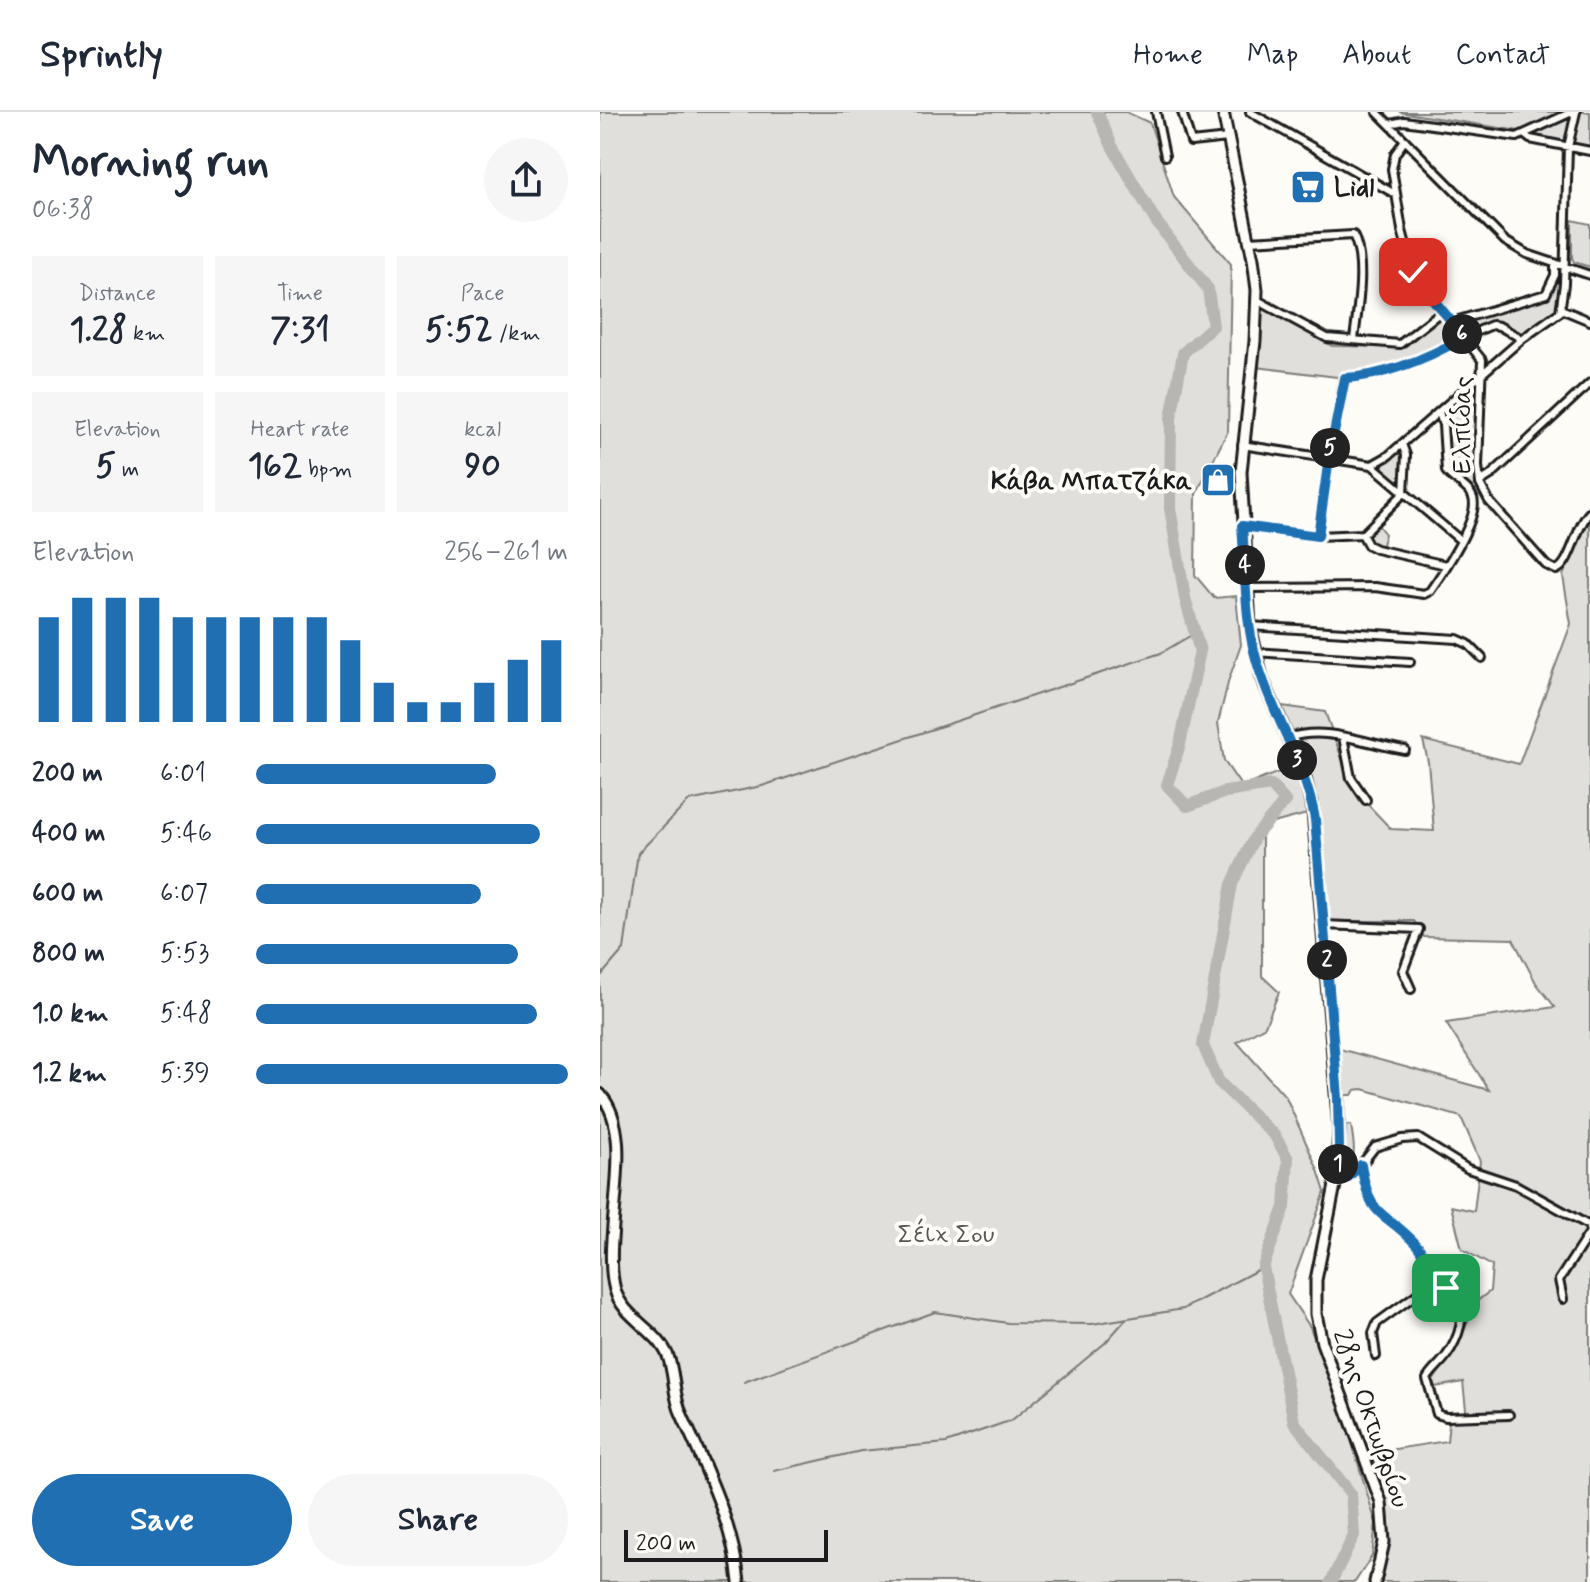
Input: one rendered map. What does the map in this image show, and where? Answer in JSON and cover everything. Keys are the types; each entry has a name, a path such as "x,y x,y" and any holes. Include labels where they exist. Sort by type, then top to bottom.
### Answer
{"main road":[{"name":"28ης Οκτωβρίου","path":"1223,112 1249,241 1257,300 1242,445 1242,526 1250,626 1262,678 1305,778 1312,803 1339,1115 1336,1180 1316,1280 1316,1314 1322,1343 1381,1502 1384,1542 1375,1582"},
{"path":"600,1094 612,1109 616,1129 612,1238 615,1290 623,1307 667,1354 681,1413 699,1450 731,1537 739,1582"}],"street":[{"path":"1156,112 1165,156"},
{"path":"1182,112 1191,142 1228,138"},
{"path":"1250,112 1395,194"},
{"path":"1377,112 1505,241 1522,252 1590,273"},
{"path":"1390,124 1404,121 1514,137 1574,112"},
{"path":"1372,465 1383,460 1561,309 1568,147 1574,112"},
{"path":"1525,135 1530,139 1590,151"},
{"name":"Ελπίδας","path":"1405,140 1393,161 1395,194 1413,272 1481,357 1480,482 1491,504 1553,569 1561,569 1566,564 1577,529 1590,512"},
{"path":"1249,241 1351,234 1357,243 1359,274 1354,340"},
{"path":"1452,322 1546,294 1552,283 1555,263"},
{"path":"1257,300 1325,337 1402,344 1442,311"},
{"path":"1561,309 1590,321"},
{"path":"1318,536 1345,378 1369,376 1397,368 1494,325 1522,339"},
{"path":"1480,482 1590,383"},
{"path":"1247,588 1375,587 1424,594 1432,590 1460,540 1474,506 1469,492 1446,471 1439,412"},
{"path":"1242,526 1318,536 1362,534 1404,493 1406,455 1402,444"},
{"path":"1242,445 1372,465 1460,540"},
{"path":"1362,534 1368,545 1376,549 1446,565"},
{"path":"1250,626 1457,639 1468,644 1482,658"},
{"path":"1254,652 1410,662"},
{"path":"1288,738 1321,733 1405,750"},
{"path":"1343,737 1351,778 1366,800"},
{"path":"1324,925 1419,929 1403,971 1411,989"},
{"path":"1336,1180 1347,1178 1379,1145 1420,1138 1468,1169 1516,1185 1588,1225 1590,1232 1559,1280 1563,1299"},
{"path":"1361,1165 1368,1199 1377,1212 1416,1243 1435,1281 1454,1295 1462,1312 1450,1350 1427,1379 1437,1414 1446,1417 1509,1415"},
{"path":"1376,1356 1373,1333 1377,1323 1435,1281"}],"green space":[{"name":"Σέιχ Σου","path":"600,112 1126,112 1150,123 1174,197 1231,264 1228,431 1196,494 1195,575 1214,598 1236,596 1241,645 1218,723 1224,761 1242,787 1291,767 1302,789 1307,814 1262,826 1262,976 1279,992 1265,1026 1237,1042 1286,1097 1325,1192 1288,1294 1310,1327 1350,1436 1376,1523 1372,1556 1355,1582 600,1582"},
{"path":"1399,112 1566,112 1519,131"},
{"path":"1580,112 1590,112 1590,146 1571,143"},
{"path":"1569,116 1564,142 1532,135"},
{"path":"1572,220 1590,224 1590,267 1574,262 1572,258"},
{"path":"1557,269 1562,270 1558,309 1523,335 1499,322 1492,322 1377,372 1345,378 1256,367 1261,304 1332,346 1401,347 1439,315 1449,325 1546,297 1551,292"},
{"path":"1471,389 1476,390 1474,471 1480,495 1476,500 1450,470 1443,413"},
{"path":"1398,453 1403,456 1401,479 1396,482 1382,471 1383,463"},
{"path":"1590,518 1590,1582 1380,1582 1389,1548 1388,1517 1369,1453 1447,1441 1449,1421 1467,1419 1463,1382 1435,1387 1433,1381 1460,1340 1476,1302 1490,1291 1492,1266 1462,1249 1451,1206 1474,1211 1480,1161 1461,1117 1363,1089 1355,1090 1352,1095 1345,1095 1345,1125 1351,1125 1353,1158 1340,1172 1339,1084 1343,1082 1340,1049 1489,1090 1446,1023 1555,1007 1536,983 1513,939 1424,937 1414,921 1326,921 1318,803 1282,706 1325,712 1353,789 1391,829 1434,831 1423,740 1519,764 1571,624 1563,576 1579,534"},
{"path":"1377,524 1385,534 1381,548 1371,545 1367,533"}],"waterway":[{"path":"1097,112 1112,146 1155,220 1208,289 1213,326 1183,353 1171,418 1170,508 1185,598 1200,651 1180,744 1167,785 1187,806 1225,792 1271,785 1285,801 1254,838 1232,884 1203,1045 1219,1082 1275,1136 1288,1159 1285,1207 1263,1267 1294,1422 1351,1494 1354,1535 1331,1582"},
{"path":"600,977 624,949 638,853 689,801 762,786 1161,653 1195,633"},
{"path":"744,1382 935,1312 1008,1323 1092,1324 1183,1309 1263,1267"},
{"path":"774,1471 861,1451 946,1443 1012,1420 1105,1343 1127,1318"}],"place":[{"name":"Lidl","path":"1308,187"},
{"name":"Κάβα Μπατζάκα","path":"1218,480"}],"route":[{"path":"1413,272 1465,337 1397,368 1369,376 1345,378 1318,536 1242,526 1255,658 1305,778 1315,819 1338,1098 1336,1180 1347,1178 1361,1165 1368,1199 1377,1212 1416,1243 1435,1281 1446,1288"}]}
